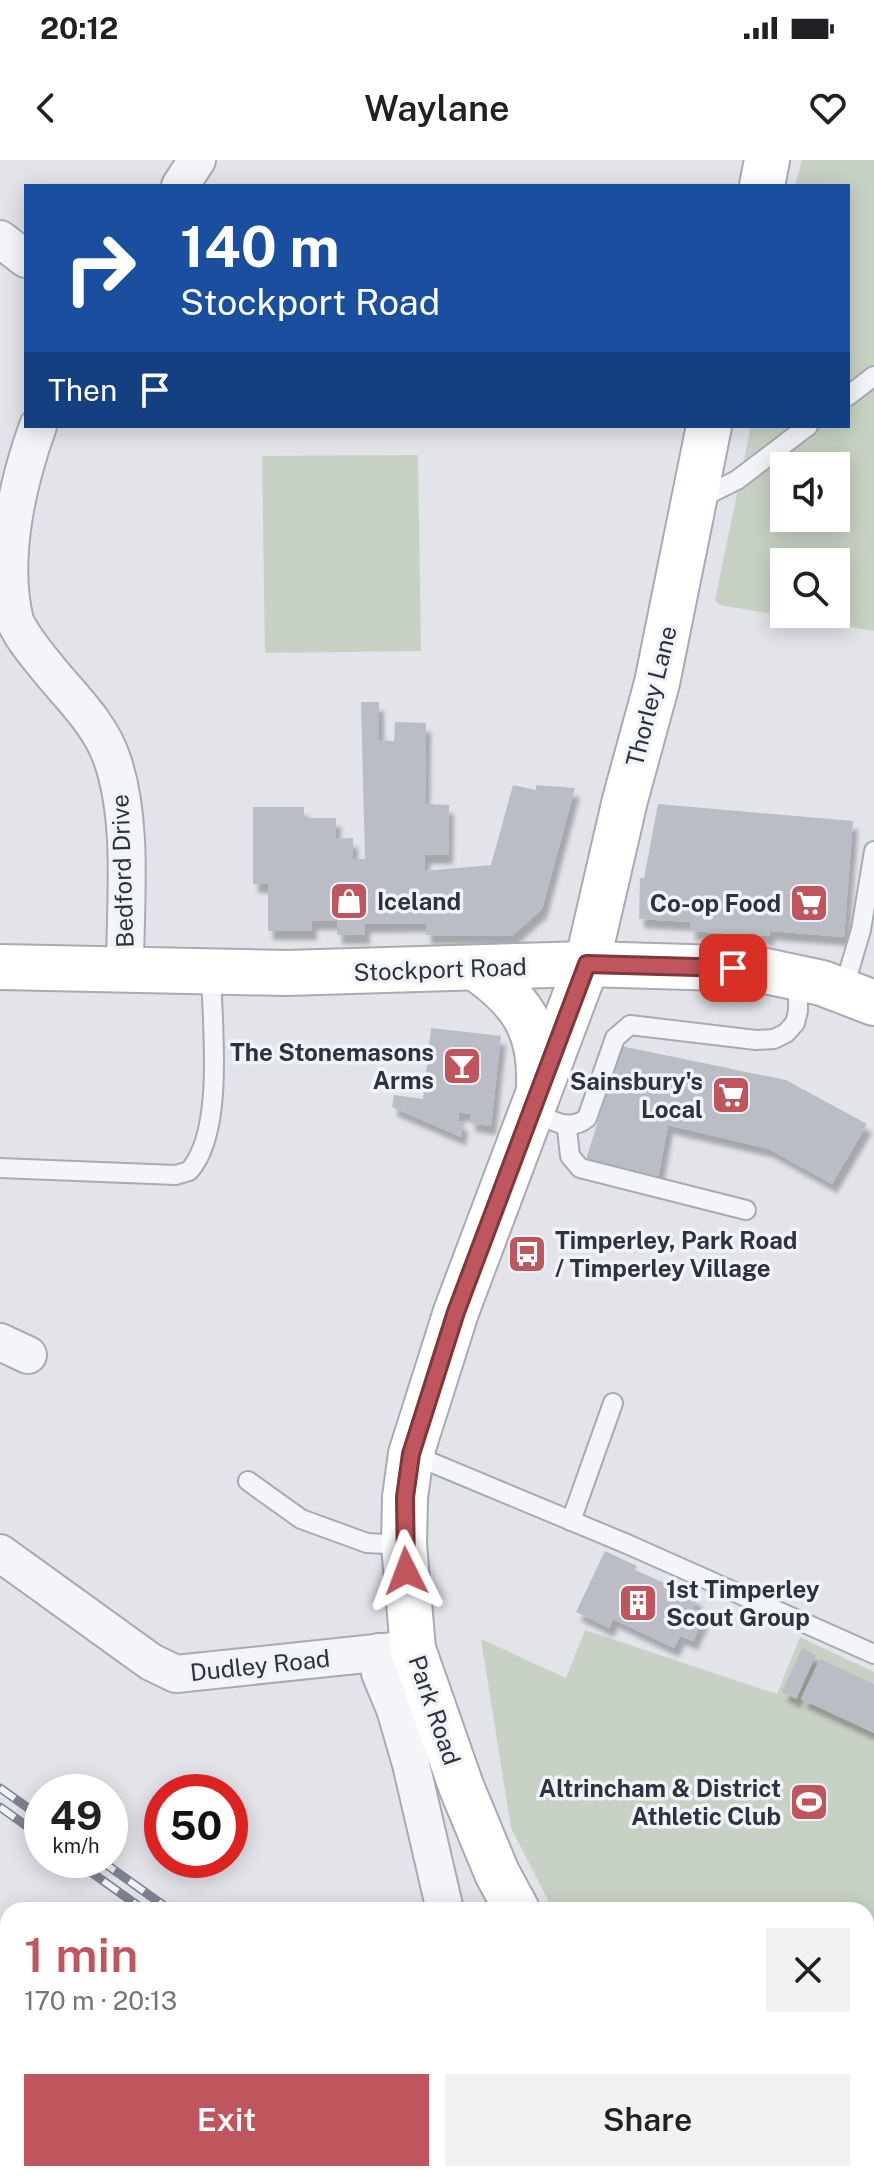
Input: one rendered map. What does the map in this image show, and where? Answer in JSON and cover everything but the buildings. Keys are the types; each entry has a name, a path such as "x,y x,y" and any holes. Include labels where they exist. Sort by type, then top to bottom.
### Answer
{"main road":[{"path":"762,184 767,160"},
{"name":"Thorley Lane","path":"587,964 625,800 657,683 709,428"},
{"name":"Stockport Road","path":"0,967 286,973 587,964 756,969 859,997"},
{"name":"Park Road","path":"513,1902 396,1650 405,1497 411,1454 456,1312 544,1108 587,964"},
{"name":"Park Road","path":"476,968 498,984 526,1016 540,1058 544,1108"}],"street":[{"path":"0,239 24,257"},
{"name":"Bedford Drive","path":"37,428 11,510 5,549 8,599 29,645 99,731 112,757 124,809 125,971"},
{"name":"Dudley Road","path":"0,1553 151,1662 176,1674 396,1650"},
{"name":"Park Road","path":"396,1650 380,1673 395,1709 411,1764 443,1902"}],"lane":[{"path":"850,394 874,376"},
{"path":"693,502 737,480 805,428"},
{"path":"859,997 861,930 874,851"},
{"path":"0,1168 176,1175 189,1171 200,1155 214,1099 211,972"},
{"path":"544,1108 580,1124 587,1118 612,1043 618,1032 630,1025 769,1040 786,1033 795,1023 798,1011 798,978"},
{"path":"544,1108 567,1129 570,1156 580,1168 746,1210"},
{"path":"571,1521 613,1403"},
{"path":"411,1454 874,1654"},
{"path":"248,1481 301,1519 367,1543 404,1545"}],"green space":[{"path":"802,160 874,160 874,631 850,627 850,548 770,548 770,613 720,605 715,600 751,428 850,428 850,184 796,184"},
{"path":"418,455 421,651 265,653 262,456"},
{"path":"585,1630 777,1694 800,1637 874,1672 874,1902 549,1902 511,1828 481,1639 566,1678"}],"railway":[{"path":"0,1788 24,1805"},
{"path":"0,1807 24,1824"},
{"path":"99,1878 133,1902"},
{"path":"125,1878 159,1902"}],"place":[{"name":"Iceland","path":"349,901"},
{"name":"Co-op Food","path":"809,903"},
{"name":"The Stonemasons Arms","path":"462,1066"},
{"name":"Sainsbury's Local","path":"731,1095"},
{"name":"Timperley, Park Road / Timperley Village","path":"527,1254"},
{"name":"1st Timperley Scout Group","path":"638,1603"},
{"name":"Altrincham & District Athletic Club","path":"809,1802"}],"route":[{"path":"406,1571 405,1497 411,1454 456,1312 587,964 733,968"}]}
